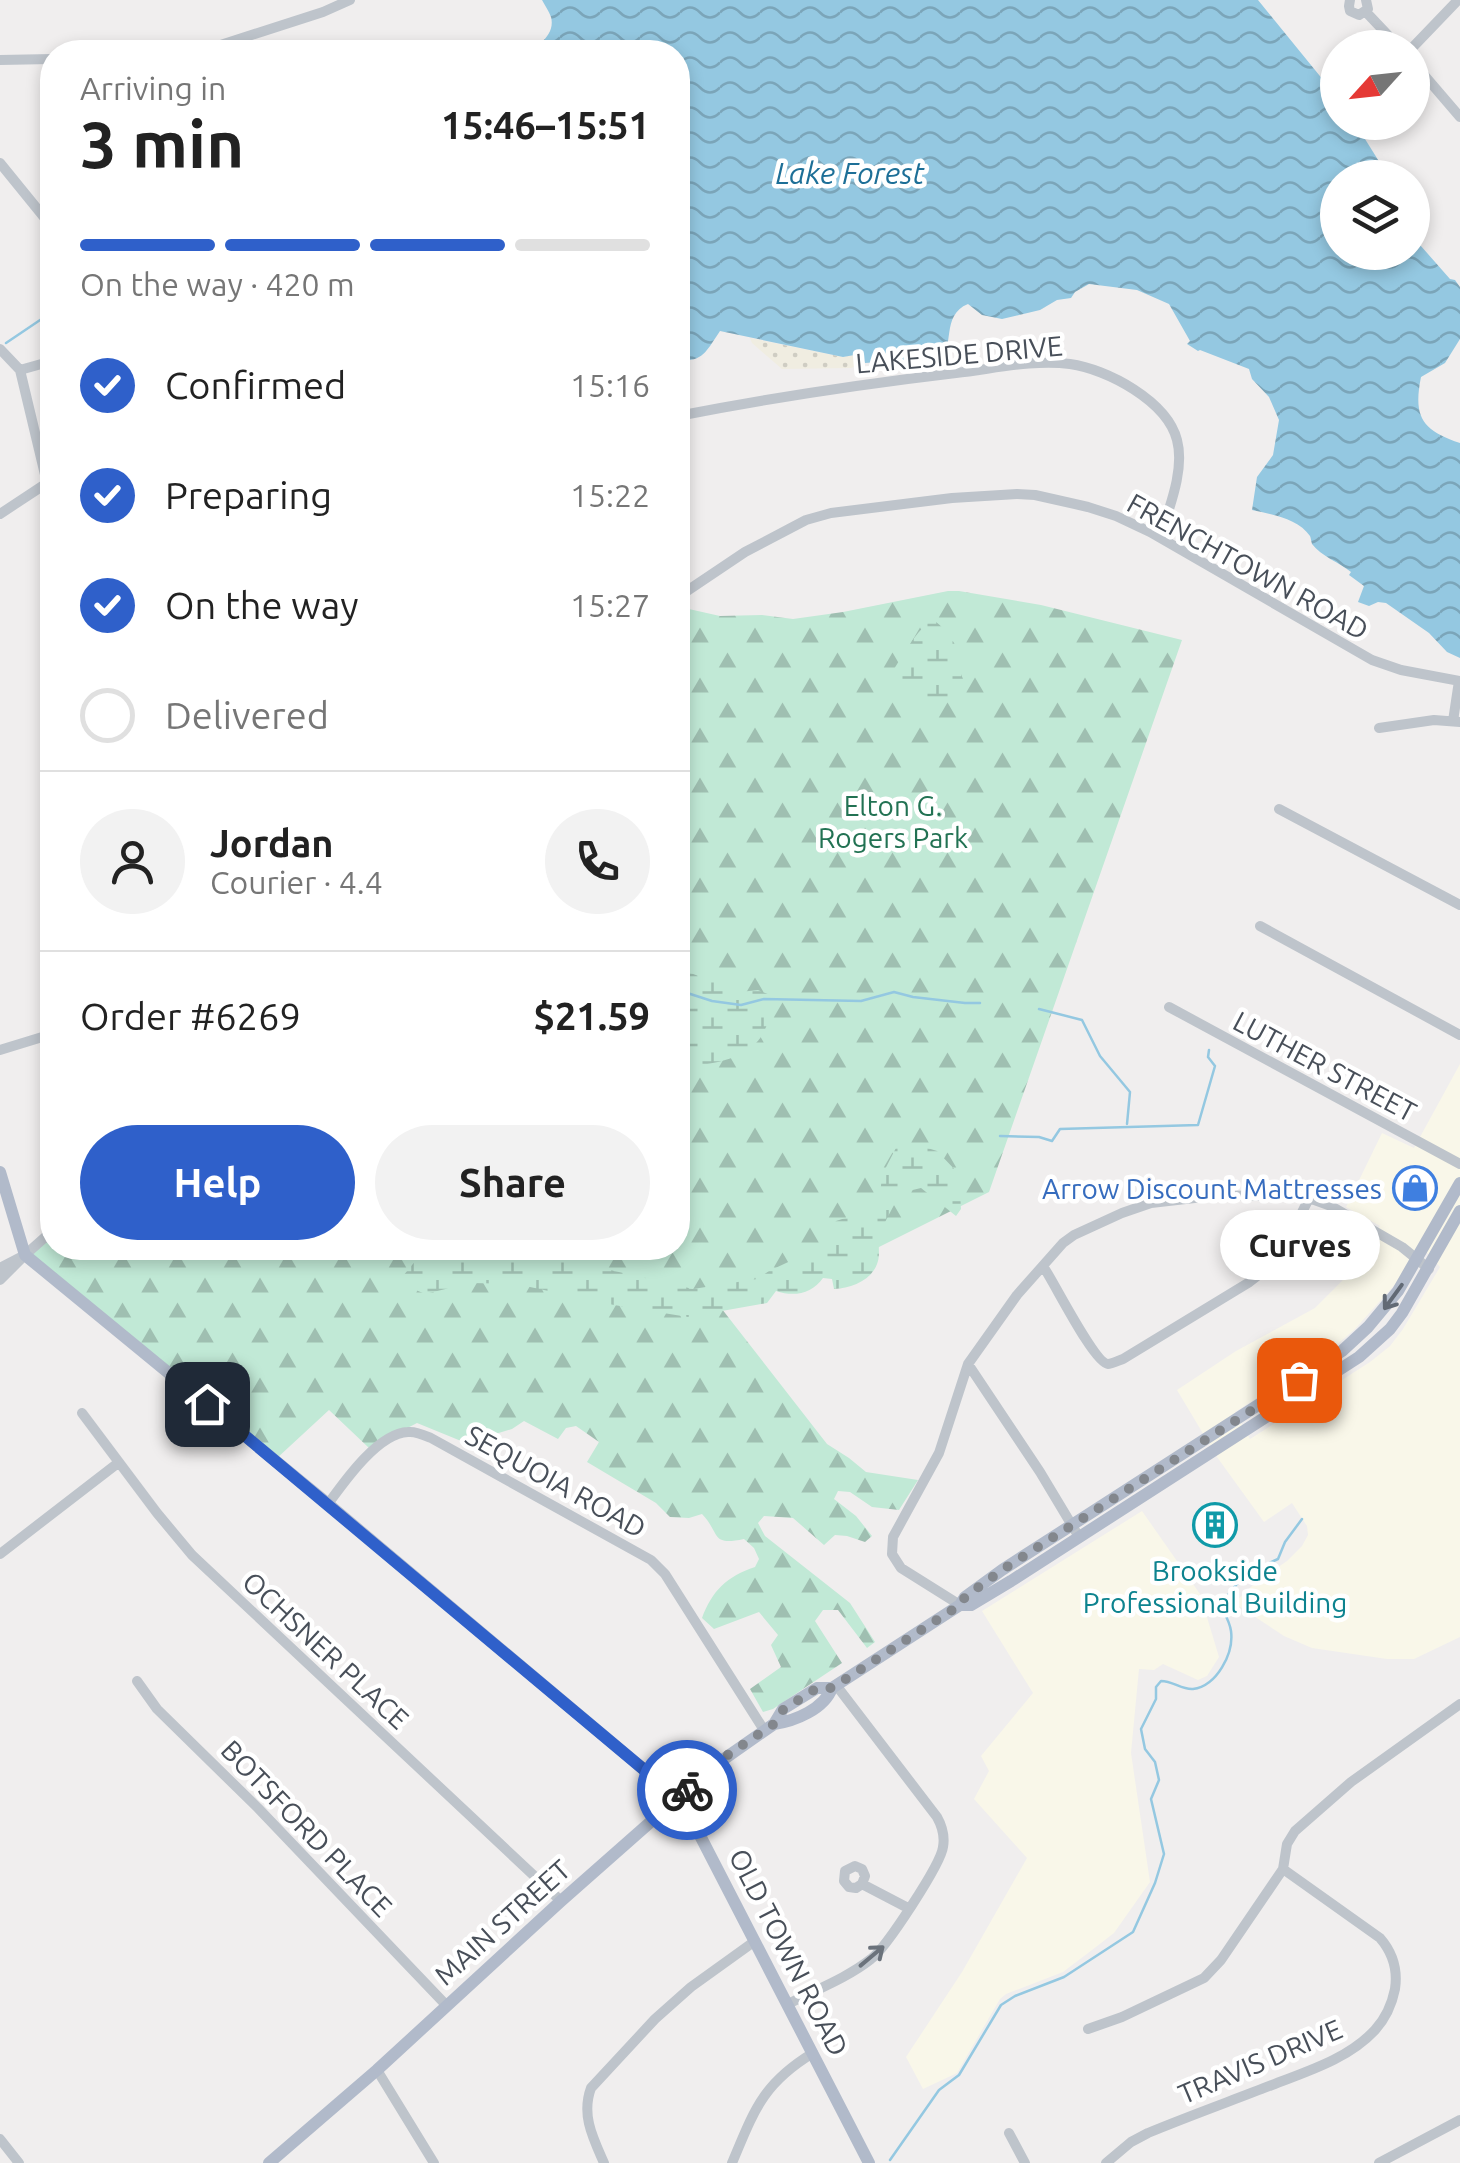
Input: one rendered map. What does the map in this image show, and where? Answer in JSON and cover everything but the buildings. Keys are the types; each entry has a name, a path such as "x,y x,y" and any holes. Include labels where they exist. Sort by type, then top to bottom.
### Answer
{"main road":[{"path":"0,1172 25,1255"},
{"name":"MAIN STREET","path":"269,2163 714,1766 769,1727 792,1721 828,1699 834,1686 960,1605 965,1597 1251,1419 1354,1362 1390,1329 1460,1183"},
{"name":"MAIN STREET","path":"1251,1419 1368,1327 1423,1264 1460,1211"},
{"name":"OLD TOWN ROAD","path":"25,1255 679,1799 869,2163"},
{"path":"1342,1351 1354,1362"}],"street":[{"path":"237,40 350,0"},
{"path":"1350,0 1352,13 1359,16 1366,6 1385,30"},
{"path":"1430,30 1458,3"},
{"path":"0,60 40,59"},
{"path":"1430,82 1460,117"},
{"path":"0,162 40,212"},
{"path":"0,349 20,370 40,458"},
{"name":"LAKESIDE DRIVE","path":"690,414 802,393 1018,366 1058,363 1092,368 1152,403 1177,438 1177,475 1160,536"},
{"path":"20,370 40,364"},
{"path":"0,514 40,488"},
{"name":"FRENCHTOWN ROAD","path":"690,589 745,552 806,520 830,513 952,498 1036,496 1116,516 1160,536 1372,660 1460,681"},
{"path":"1378,728 1456,722 1460,681"},
{"path":"1279,809 1460,905"},
{"path":"1260,926 1460,1035"},
{"name":"LUTHER STREET","path":"1169,1007 1460,1164"},
{"path":"0,1050 40,1038"},
{"path":"960,1605 901,1568 891,1546 896,1529 939,1453 968,1364 1016,1295 1053,1251 1074,1235 1151,1204 1212,1196 1289,1195 1330,1206 1423,1264"},
{"path":"1044,1266 1090,1348 1106,1364 1123,1359 1257,1277 1274,1261 1309,1198"},
{"path":"0,1280 40,1242"},
{"path":"0,1268 25,1255"},
{"path":"968,1364 1076,1531"},
{"name":"OCHSNER PLACE","path":"82,1413 192,1555 560,1901"},
{"name":"SEQUOIA ROAD","path":"328,1504 388,1439 409,1432 431,1438 651,1560 665,1574 769,1727"},
{"path":"0,1554 118,1463"},
{"name":"BOTSFORD PLACE","path":"138,1681 157,1709 258,1808 447,2006"},
{"path":"788,2004 874,1957 940,1858 944,1842 937,1816 834,1686"},
{"path":"1088,2029 1204,1978 1221,1960 1283,1870 1287,1844 1295,1831 1351,1782 1460,1704"},
{"name":"TRAVIS DRIVE","path":"1106,2163 1131,2142 1148,2134 1345,2054 1377,2029 1385,2016 1392,2000 1396,1971 1380,1938 1283,1870"},
{"path":"862,1884 908,1908"},
{"path":"604,2163 588,2120 591,2088 655,2019 691,1987 755,1941"},
{"path":"732,2163 765,2093 797,2063 813,2054"},
{"path":"376,2070 434,2163"},
{"path":"1380,2163 1460,2120"},
{"path":"1010,2133 1025,2163"},
{"path":"0,2139 20,2163"}],"shaded area":[{"path":"1460,1064 1460,1637 1414,1659 1387,1659 1312,1648 1284,1636 1234,1603 1302,1546 1308,1535 1307,1526 1292,1503 1264,1522 1217,1457 1177,1390 1236,1351 1315,1308 1342,1281 1380,1226 1346,1207 1382,1133 1414,1148","holes":["1419,1244 1440,1267 1390,1346 1250,1439 1235,1412 1327,1353 1355,1329 1397,1282"]},
{"path":"1142,1511 1200,1594 1219,1657 1207,1676 1198,1680 1163,1664 1154,1670 1139,1669 1131,1753 1150,1882 1114,1933 1063,1972 1000,1999 957,2073 923,2089 906,2057 962,1972 1027,1858 974,1799 989,1771 981,1756 1033,1693 982,1611"}],"green space":[{"name":"Elton G. Rogers Park","path":"959,591 1041,605 1182,640 989,1192 853,1260 718,1304 827,1444 866,1472 918,1480 899,1510 872,1507 850,1492 838,1491 834,1499 856,1516 872,1536 865,1542 835,1535 824,1545 793,1518 764,1516 758,1523 765,1536 850,1603 875,1642 867,1648 838,1610 823,1610 815,1621 842,1663 763,1712 750,1689 781,1667 771,1645 778,1635 759,1612 714,1629 702,1618 722,1586 755,1567 759,1559 754,1548 744,1539 726,1541 717,1537 702,1514 670,1517 656,1503 587,1462 599,1442 576,1426 566,1428 558,1439 524,1421 512,1429 466,1443 417,1423 369,1448 329,1410 276,1459 29,1256 40,1246 40,1260 690,1260 690,609 720,616 793,619"},
{"path":"932,619 957,648 965,684 943,704 911,700 886,681"},
{"path":"690,973 740,992 758,990 775,997 766,1028 756,1043 739,1055 690,1065"},
{"path":"912,1143 937,1151 959,1174 961,1209 956,1216 921,1188 900,1193 881,1232 875,1268 867,1278 848,1287 834,1289 832,1279 823,1278 802,1293 776,1291 767,1303 688,1317 516,1284 470,1283 425,1294 398,1282 416,1260 581,1260 693,1289 757,1279 816,1249 836,1221 879,1207 882,1175 898,1144"}],"sand":[{"path":"750,338 843,357 860,354 865,363 851,368 782,369"}],"water":[{"name":"Lake Forest","path":"542,0 1258,0 1320,76 1320,140 1366,140 1378,160 1320,160 1320,270 1430,270 1430,256 1460,287 1460,339 1445,363 1421,377 1418,402 1429,427 1460,443 1460,658 1386,603 1369,606 1358,602 1364,586 1316,548 1298,525 1252,510 1257,477 1273,455 1279,420 1269,397 1252,379 1249,369 1187,344 1190,341 1169,304 1137,290 1089,284 1071,298 1002,319 982,315 968,304 954,316 944,353 924,360 865,363 860,354 843,357 720,331 708,349 690,359 690,40 543,40 552,24"}],"waterway":[{"path":"6,343 40,320"},
{"path":"690,994 741,1005 764,999 861,1001 894,992 980,1003"},
{"path":"1039,1009 1082,1020 1100,1056 1130,1092 1127,1124"},
{"path":"1000,1136 1052,1141 1060,1129 1198,1125 1215,1066 1208,1057 1209,1050"},
{"path":"890,2160 939,2090 959,2075 1001,2005 1064,1977 1133,1932 1164,1854 1151,1799 1159,1780 1141,1729 1156,1699 1156,1687 1161,1681 1193,1689 1216,1675 1230,1649 1230,1625 1222,1608 1226,1599 1244,1578 1278,1559 1302,1519"}],"way so far":[{"path":"687,1790 729,1754 774,1724 783,1710 817,1688 832,1688 960,1605 1002,1570 1299,1380"}],"place":[{"name":"Arrow Discount Mattresses","path":"1415,1188"},
{"name":"Curves","path":"1299,1380"},
{"name":"Brookside Professional Building","path":"1215,1525"}],"route":[{"path":"207,1404 679,1799 687,1790"}]}
